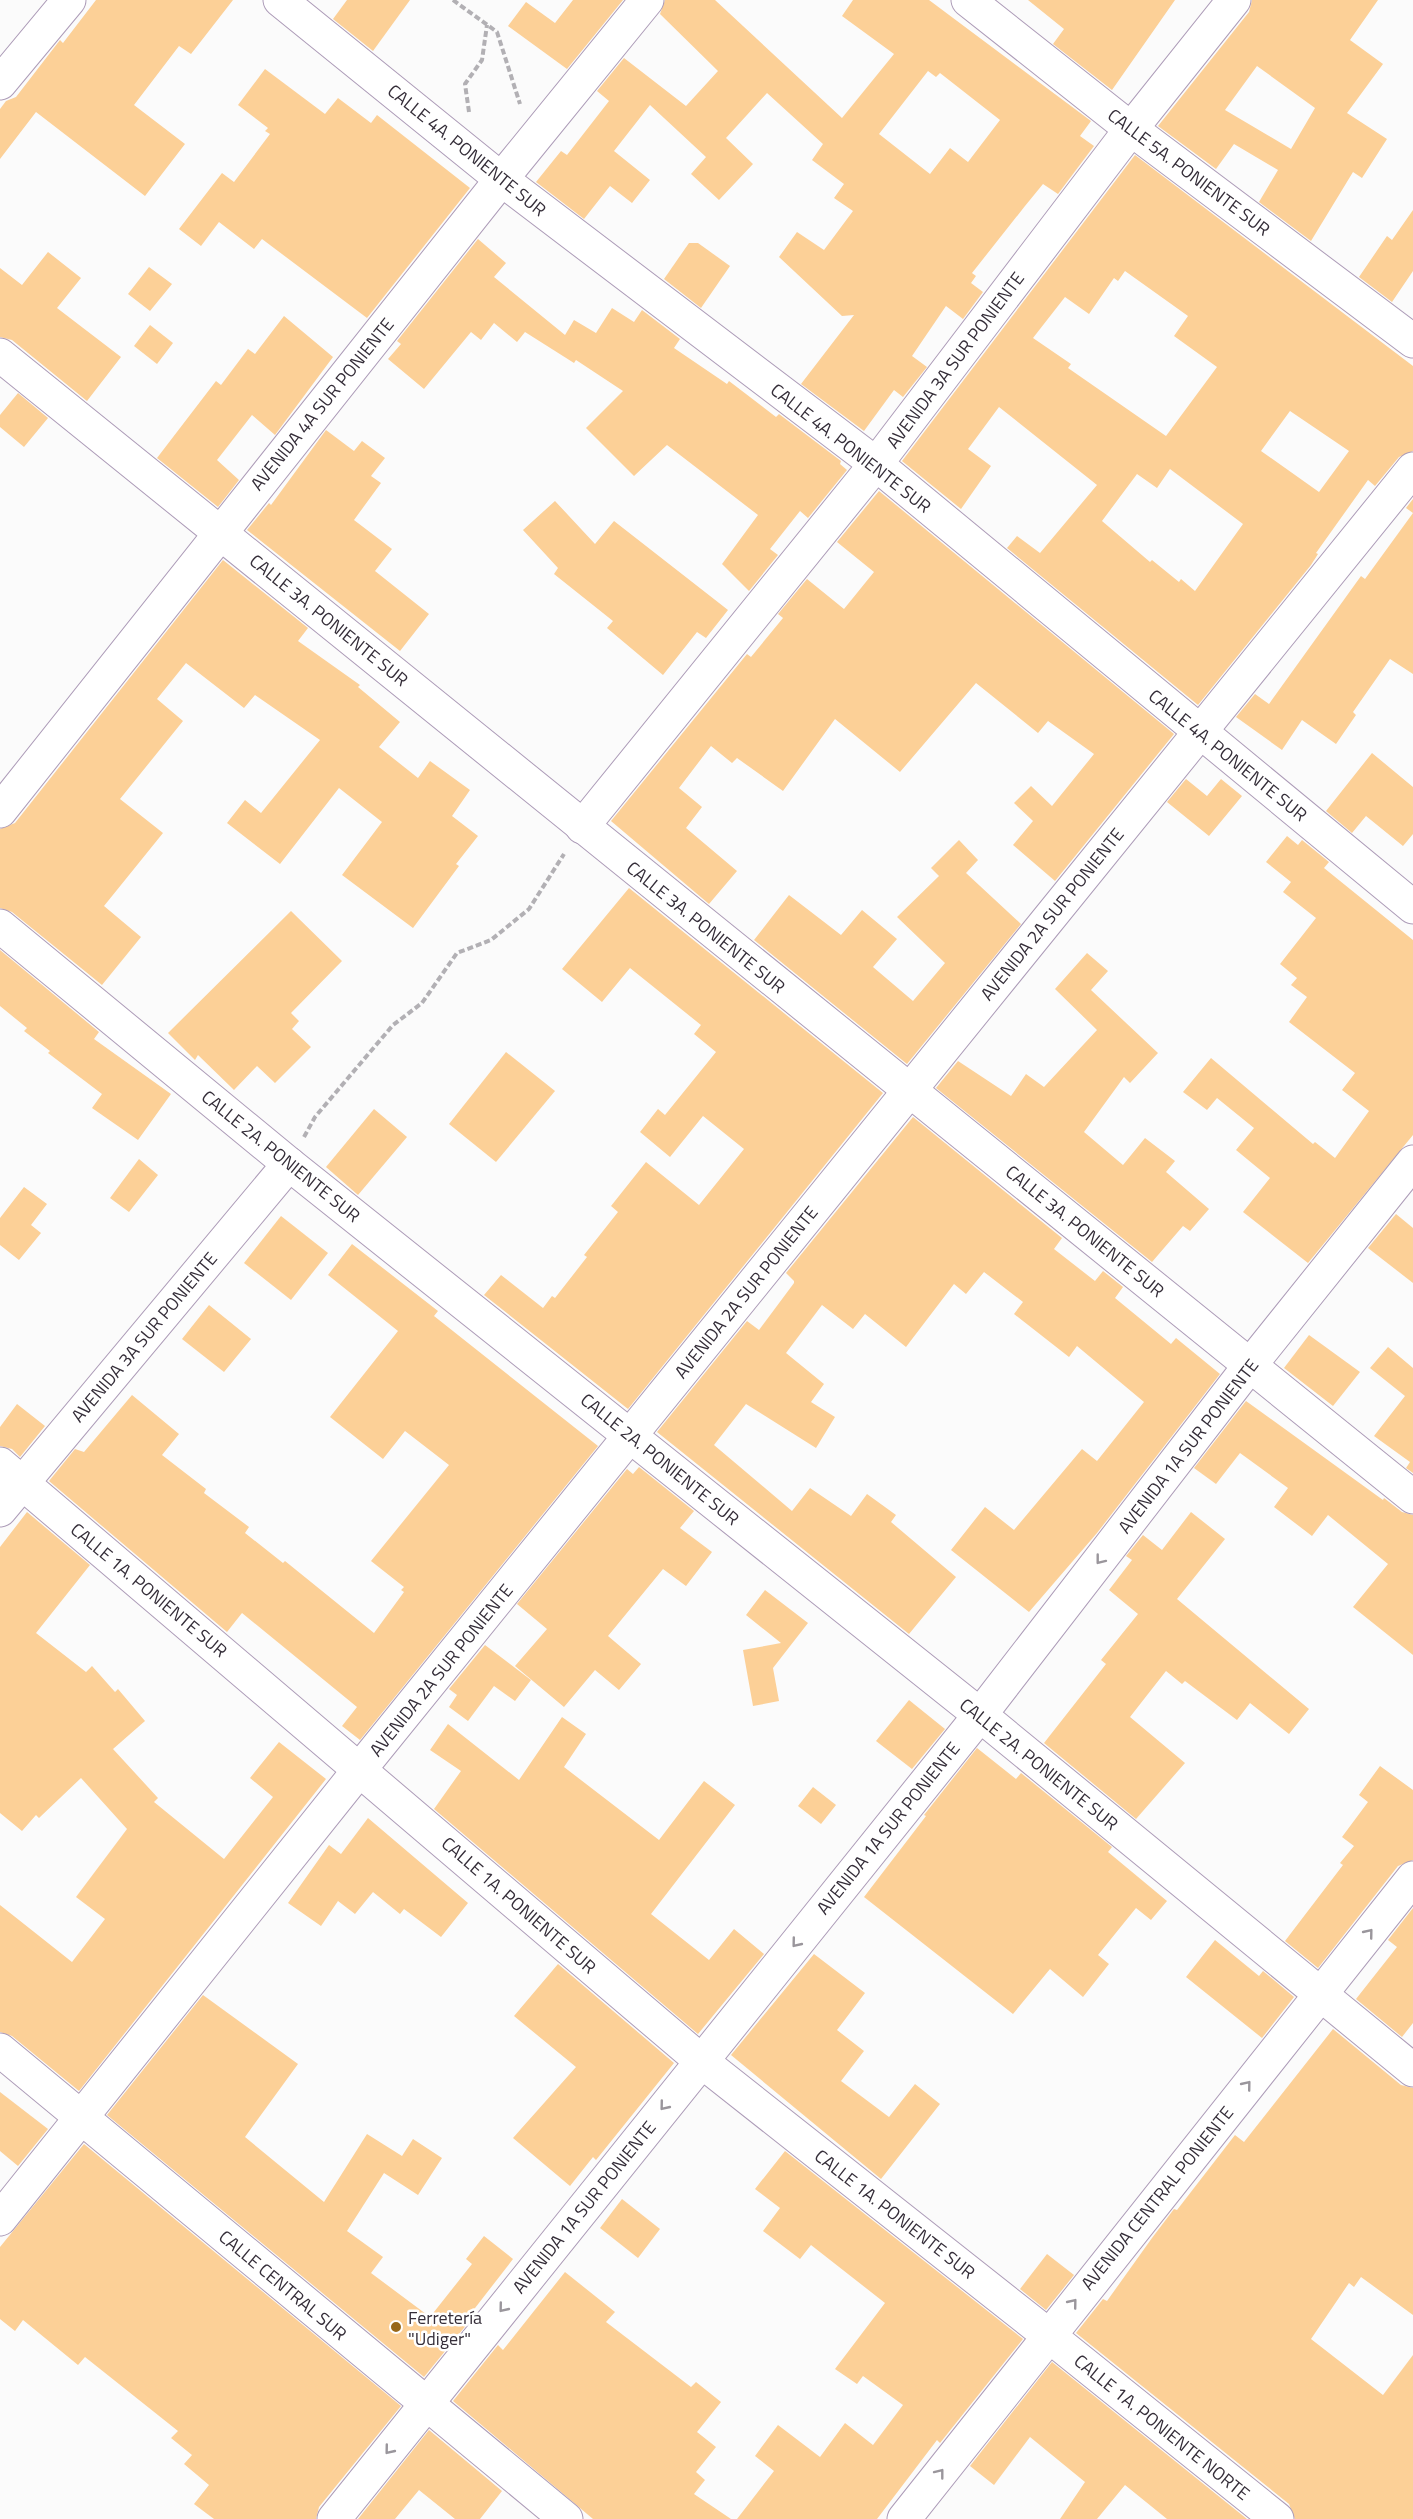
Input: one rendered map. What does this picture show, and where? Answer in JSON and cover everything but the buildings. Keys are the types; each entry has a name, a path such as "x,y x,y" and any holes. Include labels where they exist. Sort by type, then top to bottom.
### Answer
{"street":[{"path":"0,83 69,0"},
{"name":"CALLE 4A. PONIENTE SUR","path":"280,0 501,179 876,464 1413,907"},
{"name":"AVENIDA 4A SUR PONIENTE","path":"0,812 501,179 647,0"},
{"name":"CALLE 5A. PONIENTE SUR","path":"968,0 1131,129 1413,341"},
{"name":"AVENIDA 3A SUR PONIENTE","path":"582,827 876,464 1131,129 1234,0"},
{"name":"CALLE 3A. PONIENTE SUR","path":"0,355 221,531 582,827 1251,1364 1413,1497"},
{"name":"AVENIDA 2A SUR PONIENTE","path":"0,2219 360,1769 1413,469"},
{"name":"CALLE 2A. PONIENTE SUR","path":"0,926 289,1164 980,1715 1413,2070"},
{"name":"AVENIDA 1A SUR PONIENTE","path":"334,2519 700,2060 980,1715 1251,1364 1413,1162"},
{"name":"AVENIDA 3A SUR PONIENTE","path":"0,1510 11,1473 289,1164"},
{"name":"CALLE 1A. PONIENTE SUR","path":"11,1473 700,2060 1048,2335"},
{"name":"AVENIDA CENTRAL PONIENTE","path":"904,2519 1413,1878"},
{"name":"CALLE CENTRAL SUR","path":"0,2050 566,2519"},
{"name":"CALLE 1A. PONIENTE NORTE","path":"1048,2335 1276,2519"}],"path":[{"path":"453,0 497,32 532,141"},
{"path":"471,123 465,84 482,60 487,25"},
{"path":"289,1164 315,1117 393,1024 422,1002 457,953 491,940 529,909 582,827"}],"place":[{"name":"Ferretería \"Udiger\"","path":"396,2327"}]}
